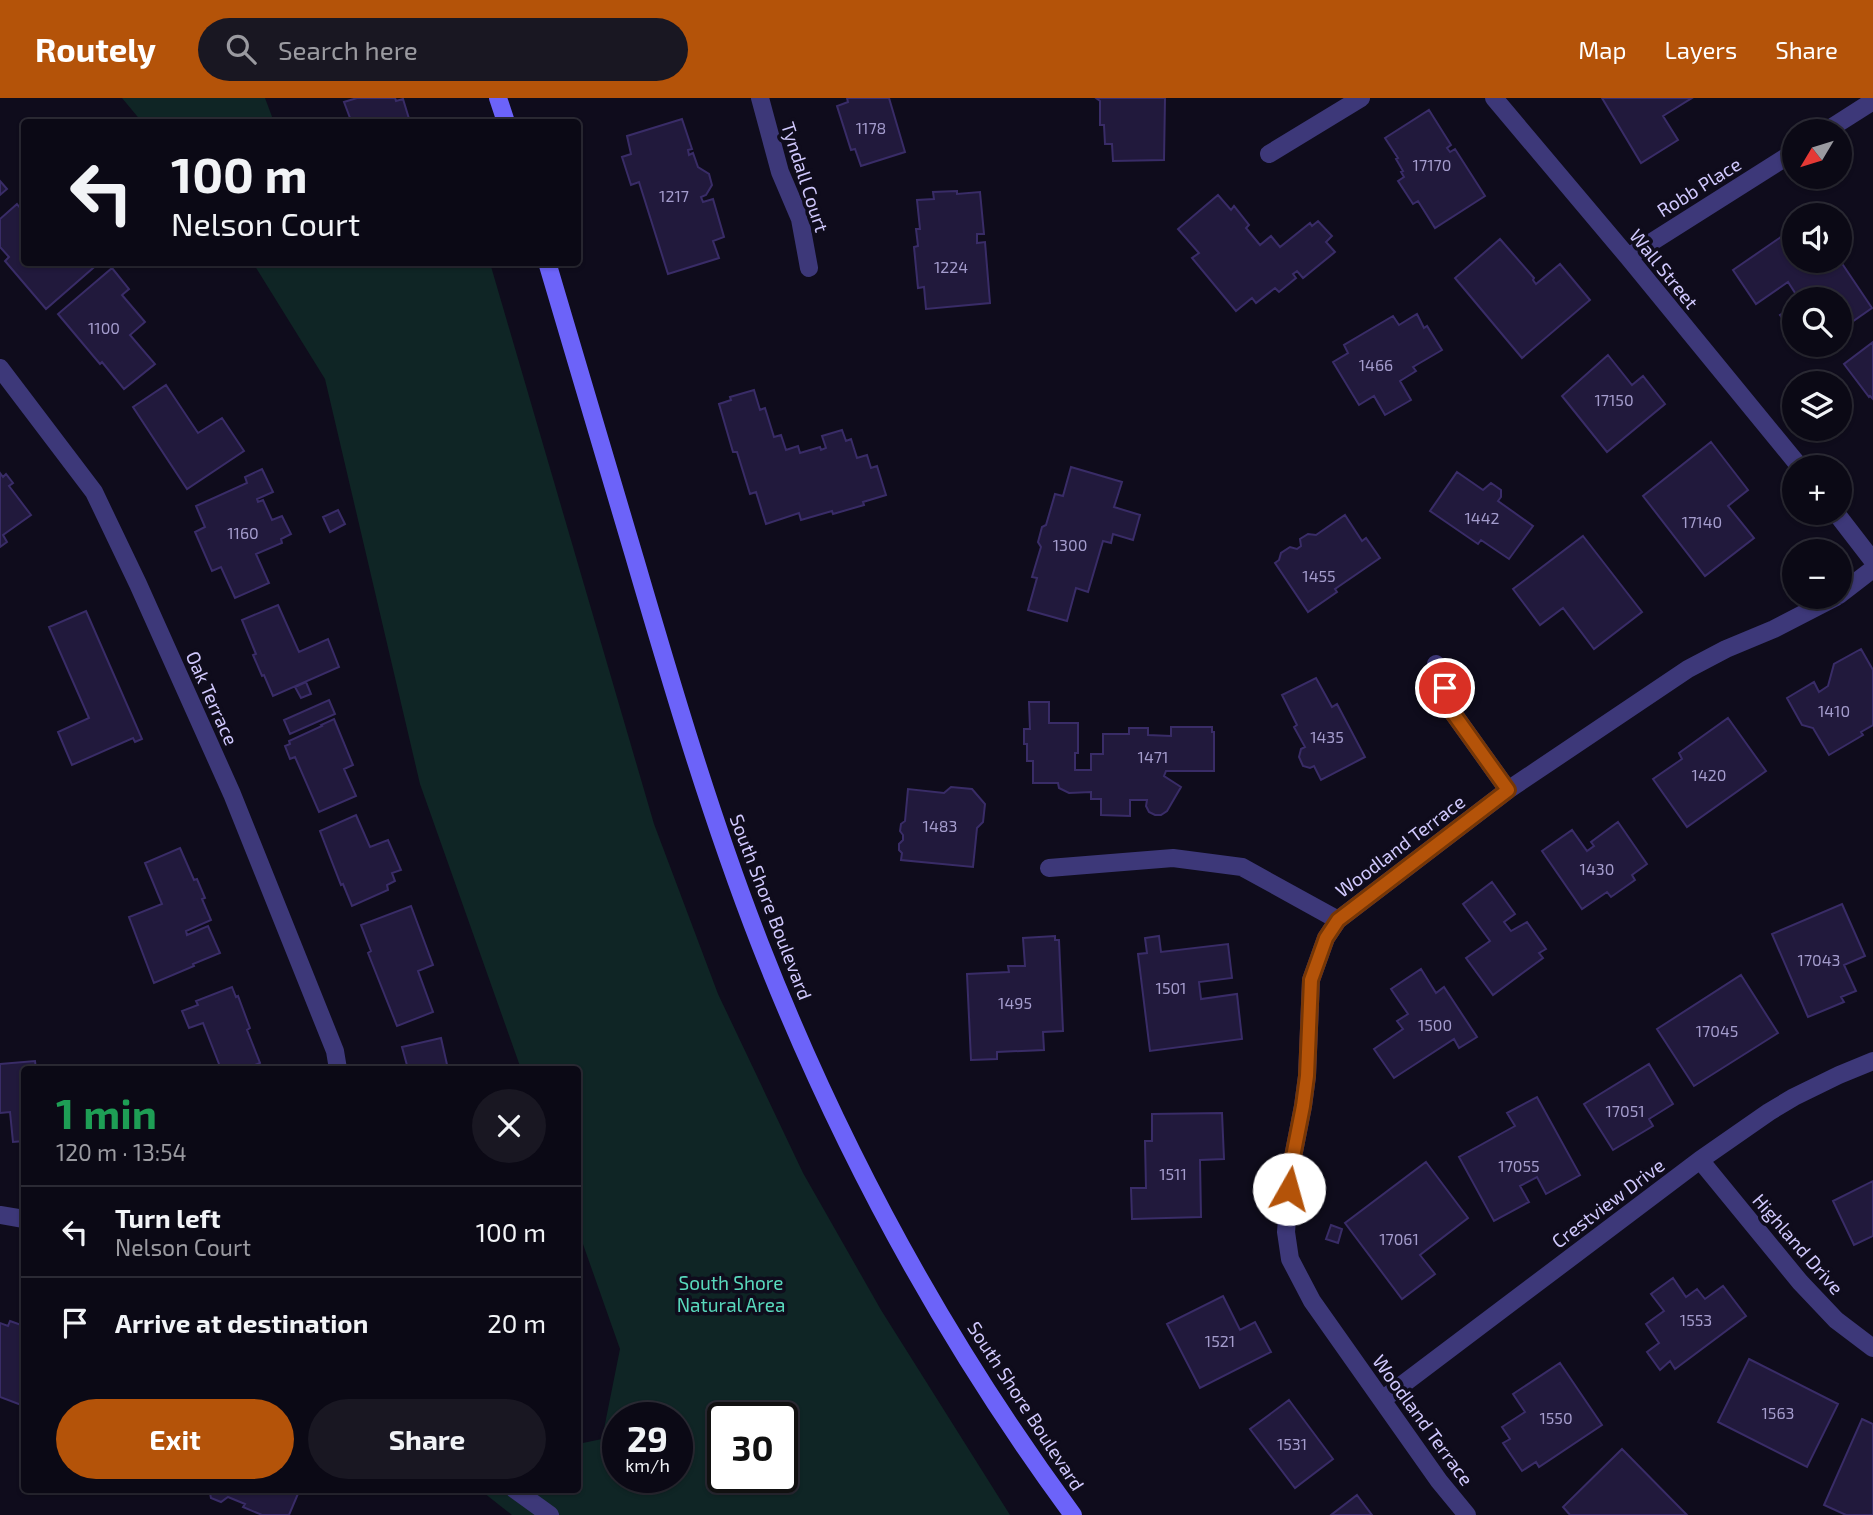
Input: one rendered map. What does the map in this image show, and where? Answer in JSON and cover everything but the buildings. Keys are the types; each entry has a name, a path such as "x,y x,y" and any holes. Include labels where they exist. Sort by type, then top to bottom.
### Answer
{"main road":[{"path":"498,98 505,119"},
{"name":"South Shore Boulevard","path":"548,266 706,794 741,895 780,994 839,1125 921,1280 1024,1449 1073,1515"}],"street":[{"name":"Tyndall Court","path":"761,98 780,172 800,219 809,268"},
{"path":"1269,155 1361,98"},
{"name":"Wall Street","path":"1494,98 1790,455"},
{"path":"1845,119 1873,101"},
{"name":"Robb Place","path":"1628,257 1782,160"},
{"name":"Oak Terrace","path":"0,368 100,503 232,794 335,1051 338,1066"},
{"path":"1845,525 1873,561"},
{"name":"Woodland Terrace","path":"1852,585 1873,569"},
{"name":"Woodland Terrace","path":"1467,1515 1438,1481 1312,1301 1290,1259 1286,1232 1291,1167 1307,1076 1311,980 1326,938 1338,920 1508,790 1688,669 1813,609"},
{"path":"1436,664 1453,713 1508,790"},
{"path":"1049,868 1173,858 1242,867 1338,920"},
{"name":"Crestview Drive","path":"1382,1400 1700,1160 1769,1112 1794,1097 1873,1061"},
{"name":"Highland Drive","path":"1700,1160 1800,1282 1836,1320 1873,1348"},
{"path":"0,1215 21,1218"},
{"path":"520,1493 550,1515"}],"green space":[{"path":"122,98 265,98 273,119 140,119"},
{"name":"South Shore Natural Area","path":"255,266 491,266 654,824 718,994 803,1173 881,1310 1010,1515 512,1515 484,1493 581,1493 581,1443 602,1439 602,1493 693,1493 693,1402 609,1402 620,1349 581,1238 581,1066 520,1066 420,784 325,379"}],"route":[{"path":"1289,1189 1307,1076 1311,980 1326,938 1338,920 1508,790 1453,713 1445,688"}]}
